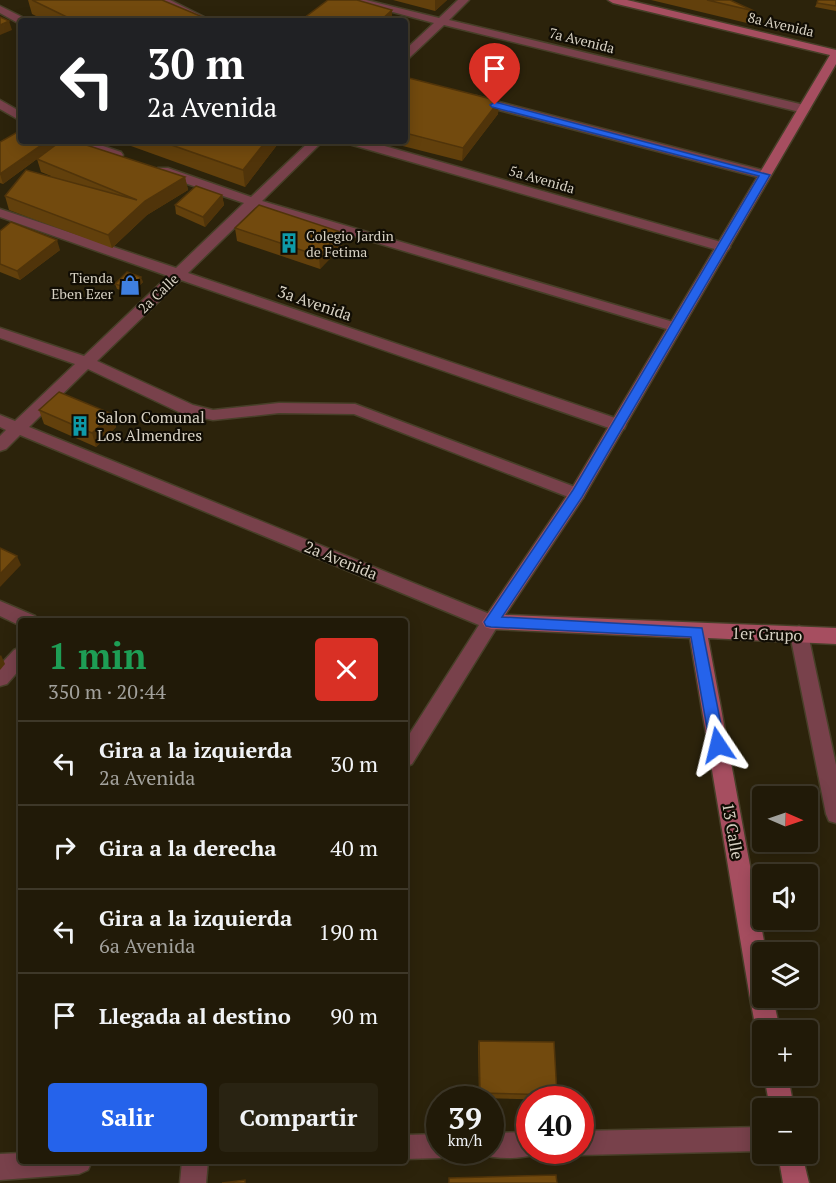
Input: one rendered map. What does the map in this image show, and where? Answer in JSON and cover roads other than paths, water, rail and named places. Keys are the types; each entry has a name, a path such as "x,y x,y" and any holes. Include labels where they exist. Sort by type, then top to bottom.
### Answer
{"street":[{"path":"11,0 0,7 18,18"},
{"path":"161,0 200,18"},
{"name":"7a Avenida","path":"353,0 804,109"},
{"path":"408,53 464,0"},
{"name":"8a Avenida","path":"613,0 836,53"},
{"path":"408,753 491,622 578,494 836,53"},
{"path":"463,97 765,175"},
{"path":"0,104 18,115"},
{"path":"85,144 131,160"},
{"name":"2a Calle","path":"0,444 314,144"},
{"name":"5a Avenida","path":"363,144 723,247"},
{"path":"153,168 253,202 675,327"},
{"name":"3a Avenida","path":"0,213 618,425"},
{"path":"0,333 86,362 189,410 213,415 279,408 355,409 578,494"},
{"name":"2a Avenida","path":"0,421 491,622 698,632"},
{"path":"0,608 22,618"},
{"name":"1er Grupo","path":"698,632 836,636"},
{"name":"13 Calle","path":"698,632 753,942"},
{"path":"799,634 836,814"},
{"path":"0,678 18,658"},
{"path":"594,1143 752,1139"},
{"path":"408,1147 426,1146"},
{"path":"0,1167 40,1164"},
{"path":"193,1183 195,1164"},
{"path":"792,1164 796,1183"}],"place":[{"name":"Colegio Jardin de Fetima","path":"289,243"},
{"name":"Tienda Eben Ezer","path":"130,285"},
{"name":"Salon Comunal Los Almendres","path":"80,426"}]}
